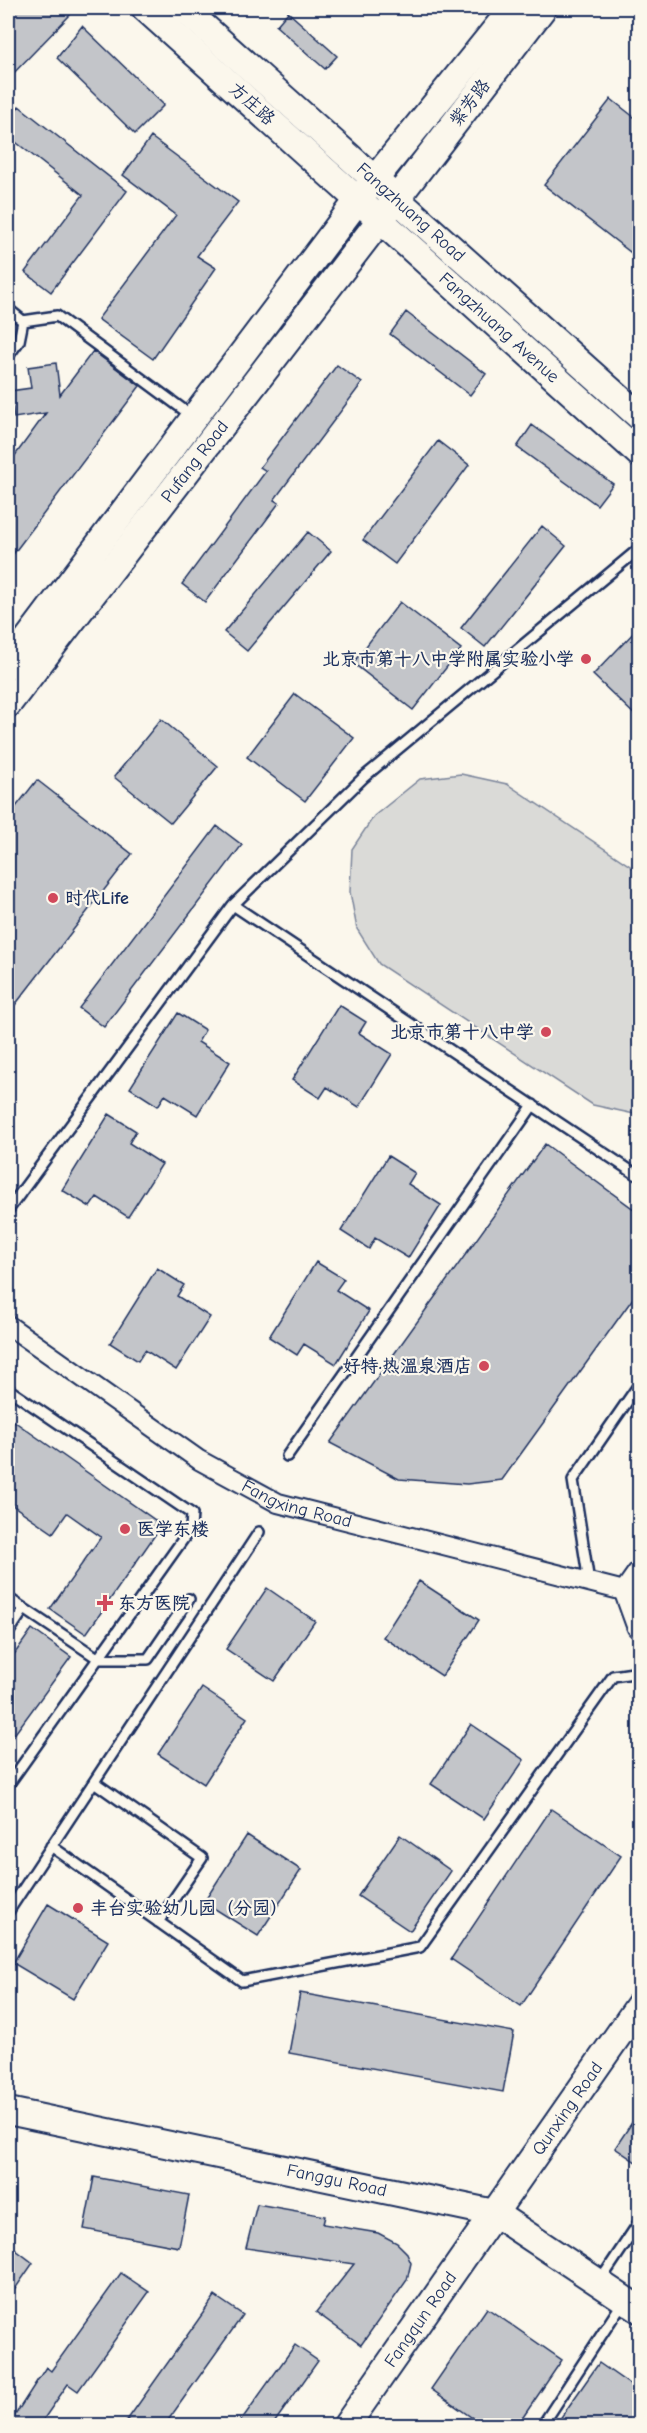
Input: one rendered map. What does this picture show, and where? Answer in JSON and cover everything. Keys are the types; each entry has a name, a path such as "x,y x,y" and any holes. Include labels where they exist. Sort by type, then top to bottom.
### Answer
{"street":[{"name":"方庄路","path":"145,8 358,200"},
{"name":"Fangzhuang Road","path":"183,8 639,417"},
{"name":"紫芳路","path":"358,200 513,8"},
{"name":"紫芳路","path":"380,219 543,8"},
{"name":"Fangzhuang Avenue","path":"358,200 639,454"},
{"name":"Pufang Road","path":"8,664 358,200"},
{"name":"Pufang Road","path":"8,704 380,219"},
{"name":"Fangxing Road","path":"8,1325 199,1460 278,1503 589,1582 634,1583"},
{"path":"634,1583 639,1625"},
{"name":"Qunxing Road","path":"494,2213 639,2004"},
{"name":"Fanggu Road","path":"8,2111 494,2213 632,2305"},
{"name":"Fangqun Road","path":"346,2426 494,2213"}],"lane":[{"path":"8,309 22,321 57,316 194,417"},
{"path":"8,356 19,341 22,321"},
{"path":"8,1210 233,905 364,777 639,548"},
{"path":"233,905 639,1177"},
{"path":"287,1456 533,1105"},
{"path":"589,1582 573,1480 639,1383"},
{"path":"8,1389 192,1514 191,1528 8,1785"},
{"path":"8,1912 259,1532"},
{"path":"8,1598 99,1659 148,1659 189,1599"},
{"path":"8,1633 24,1609"},
{"path":"51,1846 242,1981 420,1947 613,1676 639,1672"},
{"path":"94,1782 202,1858 158,1922"},
{"path":"599,2283 639,2221"},
{"path":"542,2426 632,2305"}],"shaded area":[{"name":"北京市第十八中学","path":"461,774 507,784 639,872 639,1115 593,1105 379,964 357,929 350,892 352,849 374,816 420,779"}],"building":[{"path":"15,8 63,8 70,15 8,79 8,15"},
{"path":"288,12 337,56 325,69 276,26"},
{"path":"82,26 164,105 135,134 57,58"},
{"path":"611,99 639,121 639,259 544,185"},
{"path":"19,106 127,191 51,292 25,272 83,195 8,136 8,120"},
{"path":"151,137 238,202 197,256 216,268 153,359 98,319 176,215 123,175"},
{"path":"406,312 486,374 470,395 390,334"},
{"path":"93,351 140,386 8,561 8,465 46,413 14,418 10,391 31,388 28,367 56,363 60,395"},
{"path":"337,365 362,383 274,500 279,503 205,602 182,584 266,471 260,467"},
{"path":"532,425 613,484 597,505 517,447"},
{"path":"438,441 469,465 395,564 363,540"},
{"path":"542,526 566,546 485,647 461,628"},
{"path":"308,532 331,551 247,651 224,632"},
{"path":"400,602 461,649 413,710 353,663"},
{"path":"639,627 639,719 593,675"},
{"path":"295,694 354,738 305,801 247,757"},
{"path":"161,719 218,766 171,823 114,777"},
{"name":"时代Life","path":"37,780 132,854 8,1014 8,817"},
{"path":"217,826 242,845 104,1027 79,1008"},
{"path":"339,1005 366,1022 359,1033 392,1054 359,1107 327,1087 320,1098 292,1080"},
{"path":"178,1013 205,1030 198,1042 230,1062 197,1115 165,1095 158,1106 130,1088"},
{"path":"109,1114 136,1131 129,1143 162,1164 128,1217 97,1197 90,1207 62,1190"},
{"name":"好特·热温泉酒店","path":"545,1144 639,1213 639,1290 502,1480 467,1484 399,1479 330,1443"},
{"path":"388,1156 415,1173 408,1184 441,1205 408,1258 375,1238 369,1249 341,1231"},
{"path":"316,1262 344,1279 336,1290 369,1311 336,1364 304,1344 297,1355 269,1337"},
{"path":"157,1268 184,1285 177,1296 210,1317 176,1370 145,1350 138,1361 110,1343"},
{"name":"医学东楼","path":"8,1417 162,1525 86,1634 50,1609 101,1537 67,1513 53,1533 8,1502"},
{"path":"419,1581 479,1620 442,1676 383,1637"},
{"path":"267,1588 315,1621 274,1681 226,1649"},
{"path":"32,1629 71,1657 8,1743 8,1663"},
{"path":"202,1688 247,1718 204,1784 158,1754"},
{"path":"471,1724 524,1760 484,1819 431,1784"},
{"path":"551,1809 621,1856 521,2006 451,1959"},
{"path":"247,1835 301,1870 258,1936 204,1902"},
{"path":"400,1835 451,1871 410,1931 358,1896"},
{"path":"48,1904 108,1941 73,1999 13,1963"},
{"path":"300,1993 514,2032 503,2092 289,2053"},
{"path":"639,2112 639,2164 615,2148"},
{"path":"94,2177 189,2195 179,2247 84,2229"},
{"path":"257,2204 325,2216 323,2224 378,2233 397,2243 406,2252 411,2263 407,2280 361,2345 316,2312 354,2264 246,2248"},
{"path":"8,2244 33,2263 8,2299"},
{"path":"121,2273 149,2292 78,2391 68,2384 39,2426 8,2426 46,2367 51,2371"},
{"path":"215,2296 243,2315 164,2426 123,2426"},
{"path":"487,2308 562,2360 517,2426 484,2426 431,2389"},
{"path":"295,2345 318,2361 272,2426 237,2426"},
{"path":"599,2363 639,2391 639,2426 555,2426"}],"place":[{"name":"北京市第十八中学附属实验小学","path":"586,659"},
{"name":"时代Life","path":"53,898"},
{"name":"北京市第十八中学","path":"546,1032"},
{"name":"好特·热温泉酒店","path":"484,1366"},
{"name":"医学东楼","path":"125,1529"},
{"name":"东方医院","path":"105,1603"},
{"name":"丰台实验幼儿园（分园）","path":"78,1908"}]}
